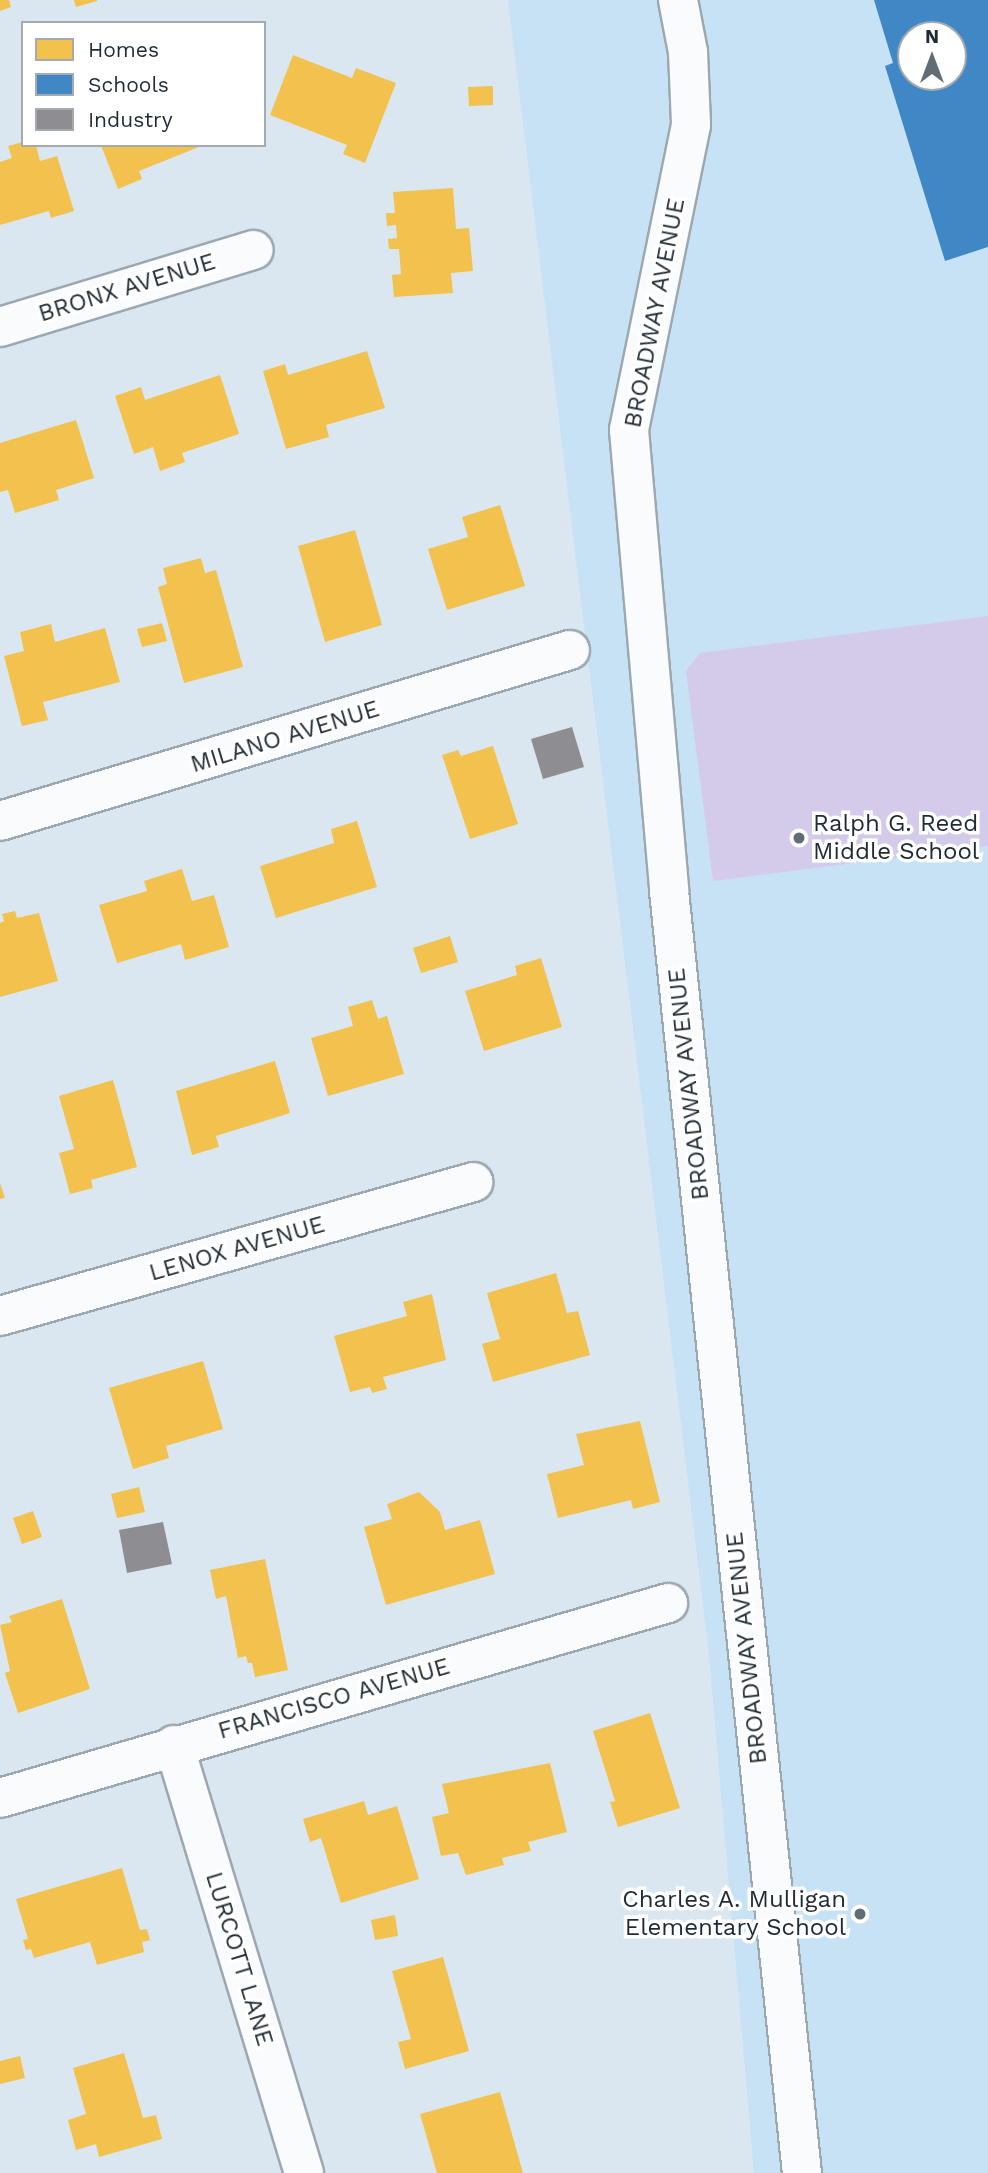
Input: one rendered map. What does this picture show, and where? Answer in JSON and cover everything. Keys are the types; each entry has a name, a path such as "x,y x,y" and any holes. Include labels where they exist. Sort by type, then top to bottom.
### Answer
{"street":[{"name":"BROADWAY AVENUE","path":"678,0 688,51 691,125 629,430 669,891 802,2173"},
{"name":"BRONX AVENUE","path":"0,327 254,250"},
{"name":"MILANO AVENUE","path":"0,821 570,650"},
{"name":"LENOX AVENUE","path":"0,1316 473,1182"},
{"name":"FRANCISCO AVENUE","path":"0,1798 174,1745 668,1603"},
{"name":"LURCOTT LANE","path":"174,1745 304,2173"}],"shaded area":[{"name":"Ralph G. Reed Middle School","path":"508,0 988,0 988,2173 754,2173 709,1655"},
{"path":"988,616 988,846 713,881 686,671 700,653"}],"building: Homes":[{"path":"0,0 9,0 11,7 0,11"},
{"path":"74,0 97,0 97,1 76,7"},
{"path":"293,55 352,78 356,68 396,83 365,163 343,154 347,145 270,115"},
{"path":"493,86 493,105 469,106 468,87"},
{"path":"21,143 21,147 36,147 40,161 57,156 74,211 51,218 49,211 0,225 0,162 12,158 8,146"},
{"path":"102,147 199,147 139,171 142,179 118,189"},
{"path":"453,188 456,229 469,228 473,271 451,273 453,293 394,297 392,275 401,274 399,249 389,249 388,239 397,238 396,225 387,226 386,213 395,213 393,192"},
{"path":"367,351 385,408 326,425 329,437 286,449 263,371 285,364 288,375"},
{"path":"220,375 239,434 182,453 185,462 160,471 153,447 134,454 115,396 141,387 145,400"},
{"path":"76,420 94,478 56,490 59,500 15,513 8,490 0,492 0,443"},
{"path":"500,505 525,586 447,610 428,549 468,537 462,517"},
{"path":"355,530 382,625 325,642 298,546"},
{"path":"201,558 205,573 216,570 243,667 184,683 158,587 167,584 163,568"},
{"path":"162,623 167,641 142,647 137,629"},
{"path":"51,624 55,642 105,628 120,682 43,702 48,720 22,726 4,656 24,651 20,632"},
{"path":"493,746 518,824 470,839 442,755 458,750 461,756"},
{"path":"357,821 377,887 276,918 260,866 334,843 331,829"},
{"path":"182,869 192,901 214,895 229,947 185,960 181,944 117,963 99,905 147,891 144,881"},
{"path":"15,911 17,918 39,913 58,981 0,997 0,923 4,921 2,914"},
{"path":"450,936 458,962 421,973 413,948"},
{"path":"541,958 562,1027 484,1051 465,991 517,975 515,966"},
{"path":"372,1000 378,1019 387,1016 404,1074 328,1096 311,1038 353,1026 348,1007"},
{"path":"275,1061 290,1113 216,1136 219,1147 192,1155 176,1091"},
{"path":"113,1080 137,1167 91,1180 93,1188 70,1194 59,1153 74,1149 59,1096"},
{"path":"0,1183 5,1198 0,1199"},
{"path":"556,1273 567,1313 578,1311 590,1355 493,1382 482,1344 500,1339 487,1293"},
{"path":"432,1294 446,1360 383,1377 387,1389 372,1393 370,1387 350,1392 334,1336 407,1316 403,1302"},
{"path":"203,1361 223,1429 166,1446 169,1458 133,1469 109,1388"},
{"path":"640,1421 660,1502 633,1509 631,1500 558,1518 547,1474 584,1465 576,1434"},
{"path":"139,1487 145,1512 117,1518 111,1494"},
{"path":"419,1492 440,1512 445,1530 480,1520 495,1574 386,1605 364,1527 392,1519 387,1504"},
{"path":"33,1511 42,1537 22,1544 13,1518"},
{"path":"265,1559 288,1670 255,1677 252,1663 248,1663 246,1656 238,1658 226,1596 216,1599 210,1570"},
{"path":"62,1599 90,1689 18,1713 5,1673 10,1671 0,1625 12,1622 9,1616"},
{"path":"650,1713 680,1808 618,1827 610,1802 615,1801 593,1731"},
{"path":"550,1763 567,1832 528,1842 531,1851 502,1858 504,1865 466,1875 458,1853 441,1856 432,1817 449,1813 442,1784"},
{"path":"364,1801 368,1815 397,1806 419,1879 341,1903 321,1838 310,1842 303,1819"},
{"path":"122,1868 140,1930 147,1929 150,1940 142,1942 144,1952 97,1965 90,1942 34,1958 31,1949 26,1950 23,1940 28,1939 16,1899"},
{"path":"395,1915 398,1936 375,1940 371,1920"},
{"path":"443,1957 469,2051 405,2069 398,2042 411,2039 392,1971"},
{"path":"124,2053 143,2118 156,2115 162,2139 99,2157 96,2144 76,2150 68,2120 86,2114 73,2068"},
{"path":"20,2056 25,2078 0,2084 0,2061"},
{"path":"500,2092 523,2173 437,2173 420,2114"}],"building: Schools":[{"path":"874,0 988,0 988,247 945,261 885,66 893,63"}],"building: Industry":[{"path":"572,727 584,767 543,779 531,739"},
{"path":"163,1522 172,1564 127,1573 119,1530"}],"place":[{"name":"Ralph G. Reed Middle School","path":"799,838"},
{"name":"Charles A. Mulligan Elementary School","path":"860,1914"}]}
